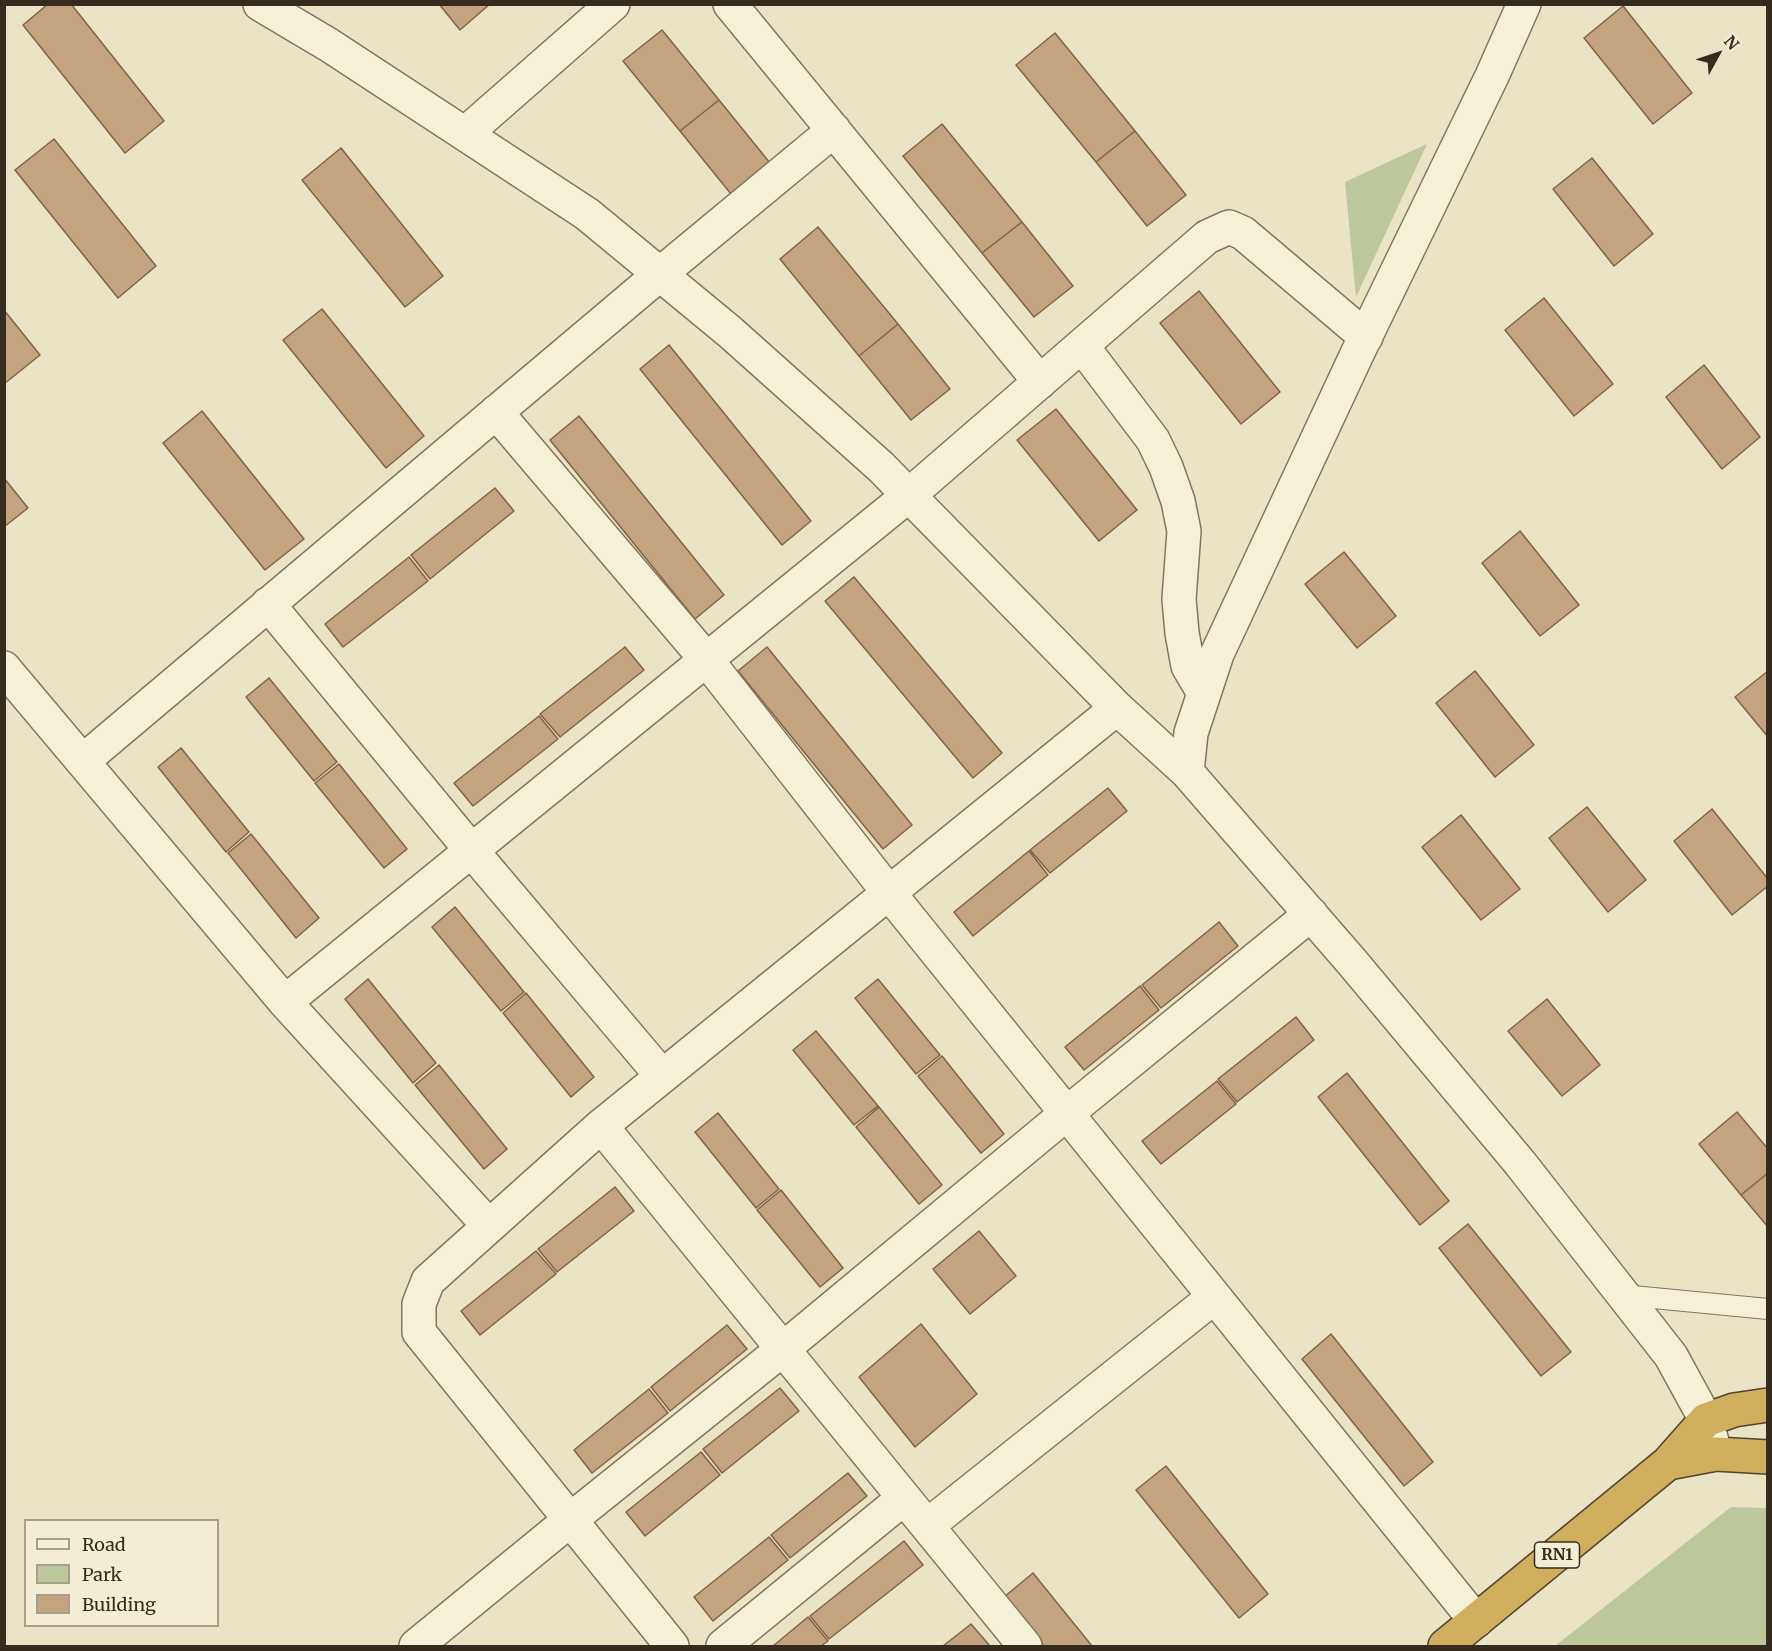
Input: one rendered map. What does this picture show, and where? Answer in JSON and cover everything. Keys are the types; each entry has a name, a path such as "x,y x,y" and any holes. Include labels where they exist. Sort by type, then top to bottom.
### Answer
{"highway":[{"name":"RN1","path":"1445,1647 1668,1462 1706,1420 1734,1410 1767,1405"},
{"path":"1668,1462 1716,1455 1767,1457"}],"street":[{"path":"260,4 329,45 587,214 730,332 881,467 1118,708 1187,772 1311,914 1521,1163 1671,1356 1706,1420 1716,1455"},
{"path":"466,133 613,4"},
{"path":"730,4 1040,382"},
{"path":"1187,772 1191,734 1216,654 1492,76 1524,4"},
{"path":"83,761 834,130"},
{"path":"285,1002 909,495 1207,237 1228,228 1243,233 1366,337"},
{"path":"1082,346 1153,440 1178,501 1184,531 1179,599 1182,633 1188,666 1204,693"},
{"path":"496,412 706,659 889,893 1476,1621"},
{"path":"268,604 471,850 662,1076"},
{"path":"4,668 285,1002 489,1226"},
{"path":"672,1647 419,1332 419,1304 428,1281 601,1126 1118,708"},
{"path":"416,1647 783,1349 1311,914"},
{"path":"601,1126 1025,1647"},
{"path":"927,1527 1214,1298"},
{"path":"723,1647 904,1498"}],"lane":[{"path":"1622,1295 1767,1309"}],"green space":[{"path":"1427,144 1356,297 1345,182"},
{"path":"1731,1507 1767,1508 1767,1646 1555,1646"}],"building":[{"path":"48,4 71,4 164,121 125,153 23,25"},
{"path":"439,4 490,4 460,30"},
{"path":"1623,6 1692,93 1653,124 1584,38"},
{"path":"662,30 719,100 680,131 623,61"},
{"path":"1055,33 1135,131 1096,162 1016,65"},
{"path":"719,100 770,163 731,194 680,131"},
{"path":"942,124 1022,222 982,253 903,156"},
{"path":"1135,131 1186,195 1147,226 1096,162"},
{"path":"54,139 156,266 118,298 15,170"},
{"path":"341,148 443,276 405,307 302,180"},
{"path":"1592,158 1653,234 1614,266 1553,189"},
{"path":"1022,222 1073,286 1034,317 982,253"},
{"path":"818,227 898,324 859,356 780,259"},
{"path":"1199,291 1280,392 1241,424 1160,323"},
{"path":"1544,298 1613,384 1574,416 1505,330"},
{"path":"322,309 424,436 386,468 283,340"},
{"path":"4,310 40,355 4,384"},
{"path":"898,324 950,389 911,420 859,356"},
{"path":"669,345 811,521 782,545 640,369"},
{"path":"1704,365 1760,437 1722,469 1666,397"},
{"path":"1056,409 1137,510 1099,541 1017,440"},
{"path":"202,411 304,539 265,570 163,443"},
{"path":"579,416 724,595 695,619 550,440"},
{"path":"4,478 28,508 4,527"},
{"path":"495,488 514,511 430,579 411,555"},
{"path":"1520,531 1579,605 1540,636 1482,563"},
{"path":"1344,552 1396,616 1357,648 1305,584"},
{"path":"409,557 428,581 343,647 325,624"},
{"path":"854,577 1002,753 973,778 825,601"},
{"path":"625,647 644,670 560,737 540,714"},
{"path":"767,647 912,825 883,849 738,671"},
{"path":"1475,671 1534,745 1495,777 1436,703"},
{"path":"1768,671 1768,737 1735,697"},
{"path":"269,678 337,762 314,781 246,697"},
{"path":"539,716 558,739 473,806 454,783"},
{"path":"181,748 249,832 226,852 158,767"},
{"path":"339,764 407,849 384,868 315,783"},
{"path":"1108,788 1127,811 1050,873 1030,850"},
{"path":"1587,807 1646,880 1608,912 1549,838"},
{"path":"1712,809 1768,879 1768,886 1732,915 1674,841"},
{"path":"1461,815 1520,889 1481,920 1422,847"},
{"path":"251,834 319,918 296,938 228,853"},
{"path":"1029,851 1048,875 973,936 954,912"},
{"path":"455,907 524,992 501,1011 432,927"},
{"path":"1219,922 1238,946 1161,1008 1142,985"},
{"path":"368,979 436,1063 413,1083 345,999"},
{"path":"878,979 940,1055 916,1074 855,998"},
{"path":"1140,986 1159,1010 1084,1070 1065,1047"},
{"path":"526,993 594,1077 571,1097 503,1013"},
{"path":"1547,999 1600,1065 1562,1096 1508,1031"},
{"path":"1296,1017 1314,1040 1237,1102 1218,1079"},
{"path":"816,1031 878,1106 854,1125 793,1050"},
{"path":"942,1056 1004,1134 981,1153 918,1076"},
{"path":"439,1065 507,1149 484,1169 415,1085"},
{"path":"1347,1073 1449,1201 1420,1225 1318,1097"},
{"path":"1217,1081 1236,1104 1161,1164 1142,1141"},
{"path":"879,1107 942,1185 919,1204 856,1127"},
{"path":"1737,1112 1768,1149 1768,1173 1741,1195 1699,1144"},
{"path":"718,1113 779,1189 756,1208 695,1132"},
{"path":"1768,1173 1768,1227 1741,1195"},
{"path":"615,1187 634,1211 557,1272 538,1249"},
{"path":"781,1190 843,1268 820,1287 757,1210"},
{"path":"1468,1224 1571,1352 1541,1376 1439,1248"},
{"path":"979,1231 1016,1276 970,1314 933,1269"},
{"path":"536,1251 556,1274 480,1335 461,1311"},
{"path":"921,1324 977,1394 915,1447 859,1377"},
{"path":"727,1325 747,1349 670,1411 651,1387"},
{"path":"1331,1334 1433,1462 1404,1486 1302,1359"},
{"path":"780,1388 799,1411 722,1473 703,1449"},
{"path":"649,1389 668,1413 592,1473 574,1450"},
{"path":"701,1452 720,1475 645,1536 626,1512"},
{"path":"1166,1466 1268,1594 1239,1618 1136,1490"},
{"path":"848,1473 867,1496 790,1558 771,1535"},
{"path":"769,1537 788,1560 713,1621 694,1597"},
{"path":"904,1541 923,1565 829,1639 810,1616"},
{"path":"1033,1573 1092,1646 1044,1646 1004,1597"},
{"path":"808,1617 828,1641 821,1646 773,1646"},
{"path":"971,1624 990,1646 943,1646"}]}
